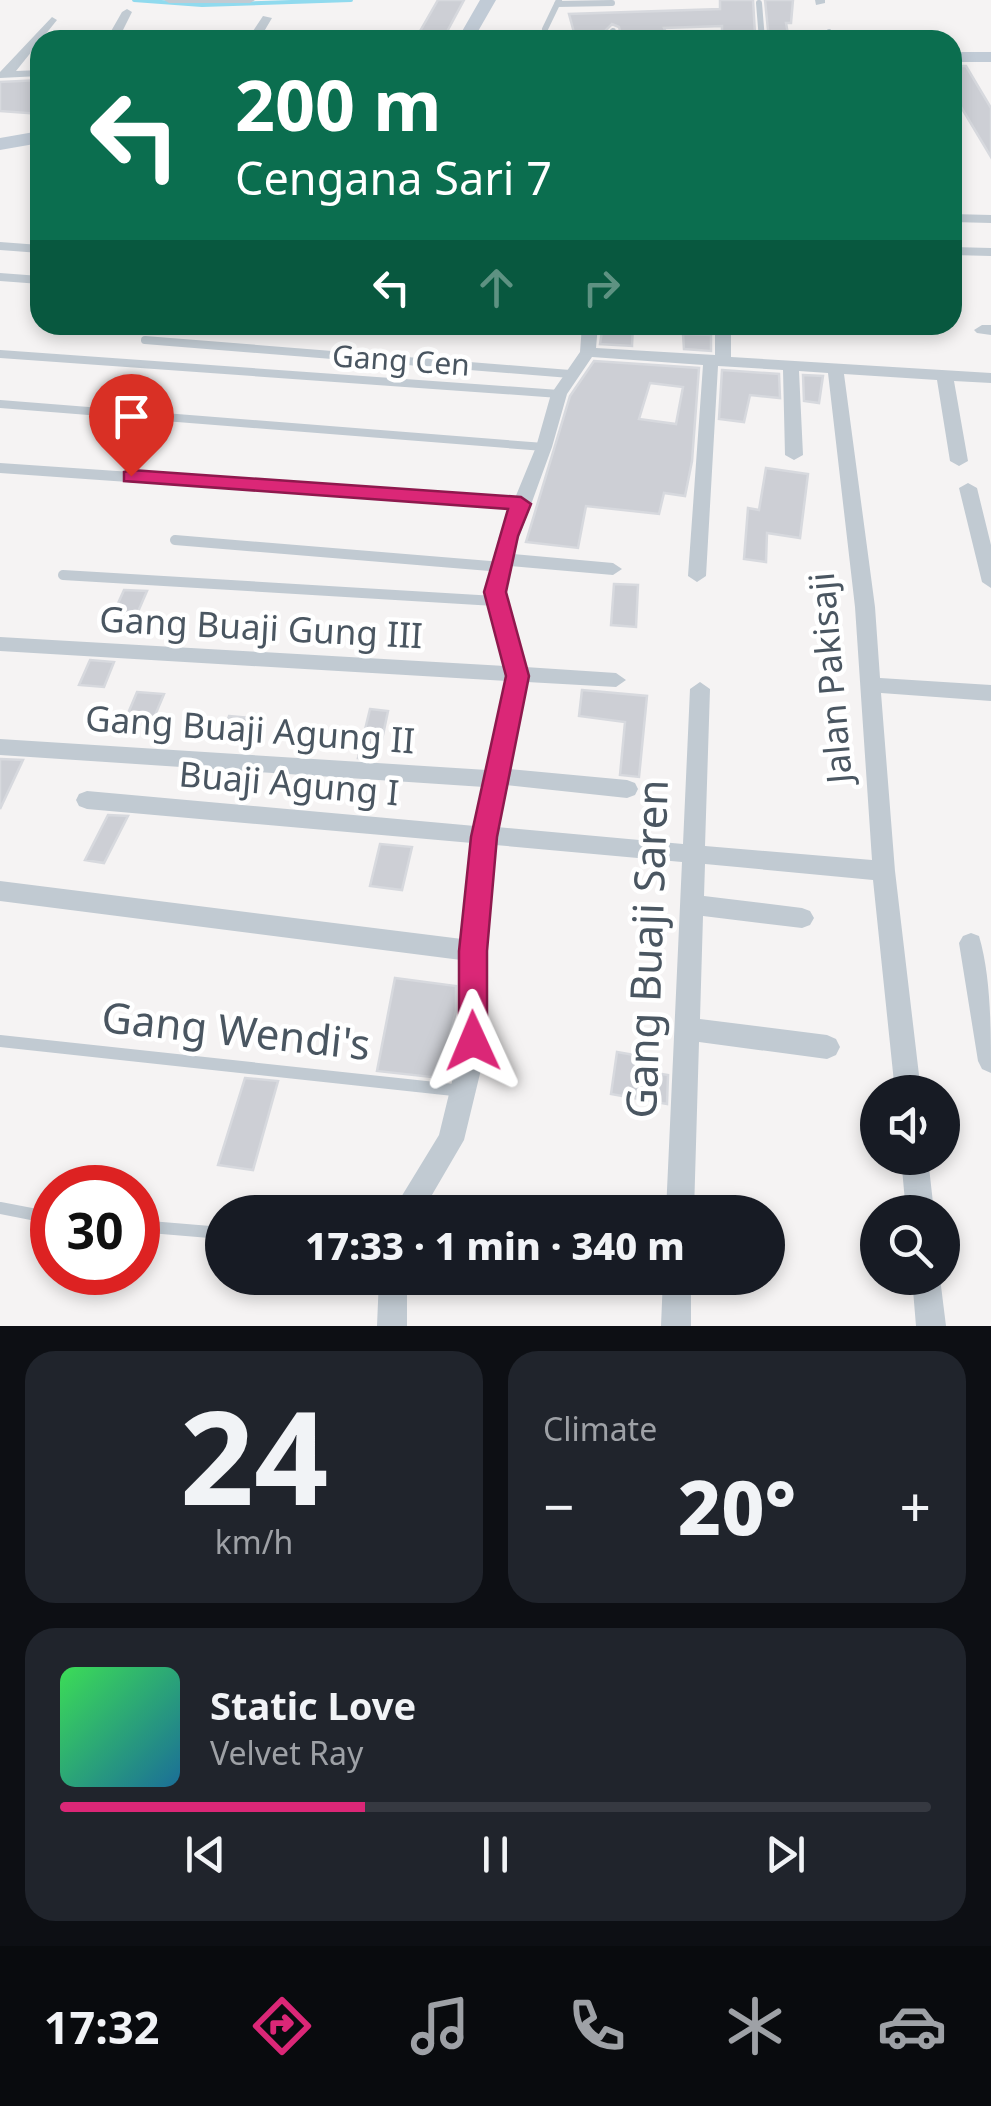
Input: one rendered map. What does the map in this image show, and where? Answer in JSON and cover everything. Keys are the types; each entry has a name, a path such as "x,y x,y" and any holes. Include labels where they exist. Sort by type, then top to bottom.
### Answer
{"main road":[{"path":"471,30 488,0"},
{"path":"962,57 991,57"},
{"path":"0,144 30,139"}],"street":[{"path":"169,0 250,0"},
{"path":"117,30 127,12"},
{"path":"259,30 266,18"},
{"path":"43,30 52,20"},
{"path":"4,74 30,45"},
{"path":"4,74 30,73"},
{"path":"962,218 991,219"},
{"path":"0,246 30,248"},
{"path":"962,252 991,252"},
{"path":"0,277 30,279"},
{"path":"417,1195 451,1140 473,1041 473,951 484,837 518,676 495,601 521,504 565,384 588,352 589,335"},
{"path":"698,576 721,335"},
{"path":"588,352 991,378"},
{"path":"792,365 794,455"},
{"name":"Jalan Pakisaji","path":"835,369 872,685 884,871 906,1075"},
{"path":"944,377 959,461"},
{"path":"0,468 521,504"},
{"path":"968,488 991,582"},
{"path":"503,563 613,569"},
{"name":"Gang Buaji Gung III","path":"0,644 616,680"},
{"path":"872,685 991,693"},
{"name":"Gang Buaji Saren","path":"681,1195 700,689"},
{"name":"Gang Buaji Agung II","path":"0,747 626,789"},
{"name":"Buaji Agung I","path":"87,800 884,871"},
{"path":"0,891 473,951"},
{"path":"692,904 802,918"},
{"path":"971,943 991,1061"},
{"path":"686,1030 827,1047"},
{"path":"392,1326 393,1295"},
{"path":"676,1326 677,1295"},
{"path":"927,1295 930,1326"}],"lane":[{"path":"545,29 558,2 612,3"},
{"path":"759,3 761,30"},
{"path":"145,340 565,384"},
{"name":"Gang Cen","path":"0,354 565,384"},
{"path":"0,404 544,447"},
{"path":"174,540 503,563"},
{"path":"63,575 495,601"},
{"name":"Gang Wendi's","path":"0,1041 464,1091"},
{"path":"0,1208 30,1214"},
{"path":"160,1228 205,1232"}],"building":[{"path":"438,0 464,0 448,30 421,30"},
{"path":"720,0 753,0 755,30 722,30 722,26 620,30 612,24 606,30 573,30 569,14 720,9"},
{"path":"765,0 793,0 787,30 768,30"},
{"path":"962,66 966,66 991,108 991,157 962,109"},
{"path":"30,80 30,113 0,111 0,82"},
{"path":"601,335 633,335 632,346 600,344"},
{"path":"683,335 711,335 711,351 684,349"},
{"path":"594,361 699,368 692,461 685,496 664,493 659,514 586,506 578,548 526,542 570,396","holes":["650,383 683,387 676,424 639,419"]},
{"path":"722,370 779,374 780,398 750,395 744,422 719,419"},
{"path":"803,375 823,376 819,403 804,401"},
{"path":"766,468 808,474 800,538 767,533 766,562 744,559 748,508 759,510"},
{"path":"614,584 638,585 636,627 611,625"},
{"path":"124,590 147,591 134,621 111,619"},
{"path":"90,660 114,662 104,687 79,685"},
{"path":"582,690 647,696 639,777 620,775 625,722 579,716"},
{"path":"137,692 164,694 151,725 124,723"},
{"path":"370,709 388,711 378,759 358,758"},
{"path":"229,716 252,718 243,743 220,741"},
{"path":"0,759 23,760 0,809"},
{"path":"108,815 128,816 104,863 85,860"},
{"path":"380,844 412,847 402,890 370,886"},
{"path":"395,978 456,986 456,1011 446,1051 454,1051 449,1079 377,1071"},
{"path":"617,1052 652,1058 650,1072 668,1075 667,1104 611,1094"},
{"path":"245,1078 278,1081 253,1170 218,1165"}],"waterway":[{"path":"134,0 202,5 351,0"}],"route":[{"path":"131,476 521,504 508,536 495,592 518,676 484,837 473,951 473,1041"}]}
